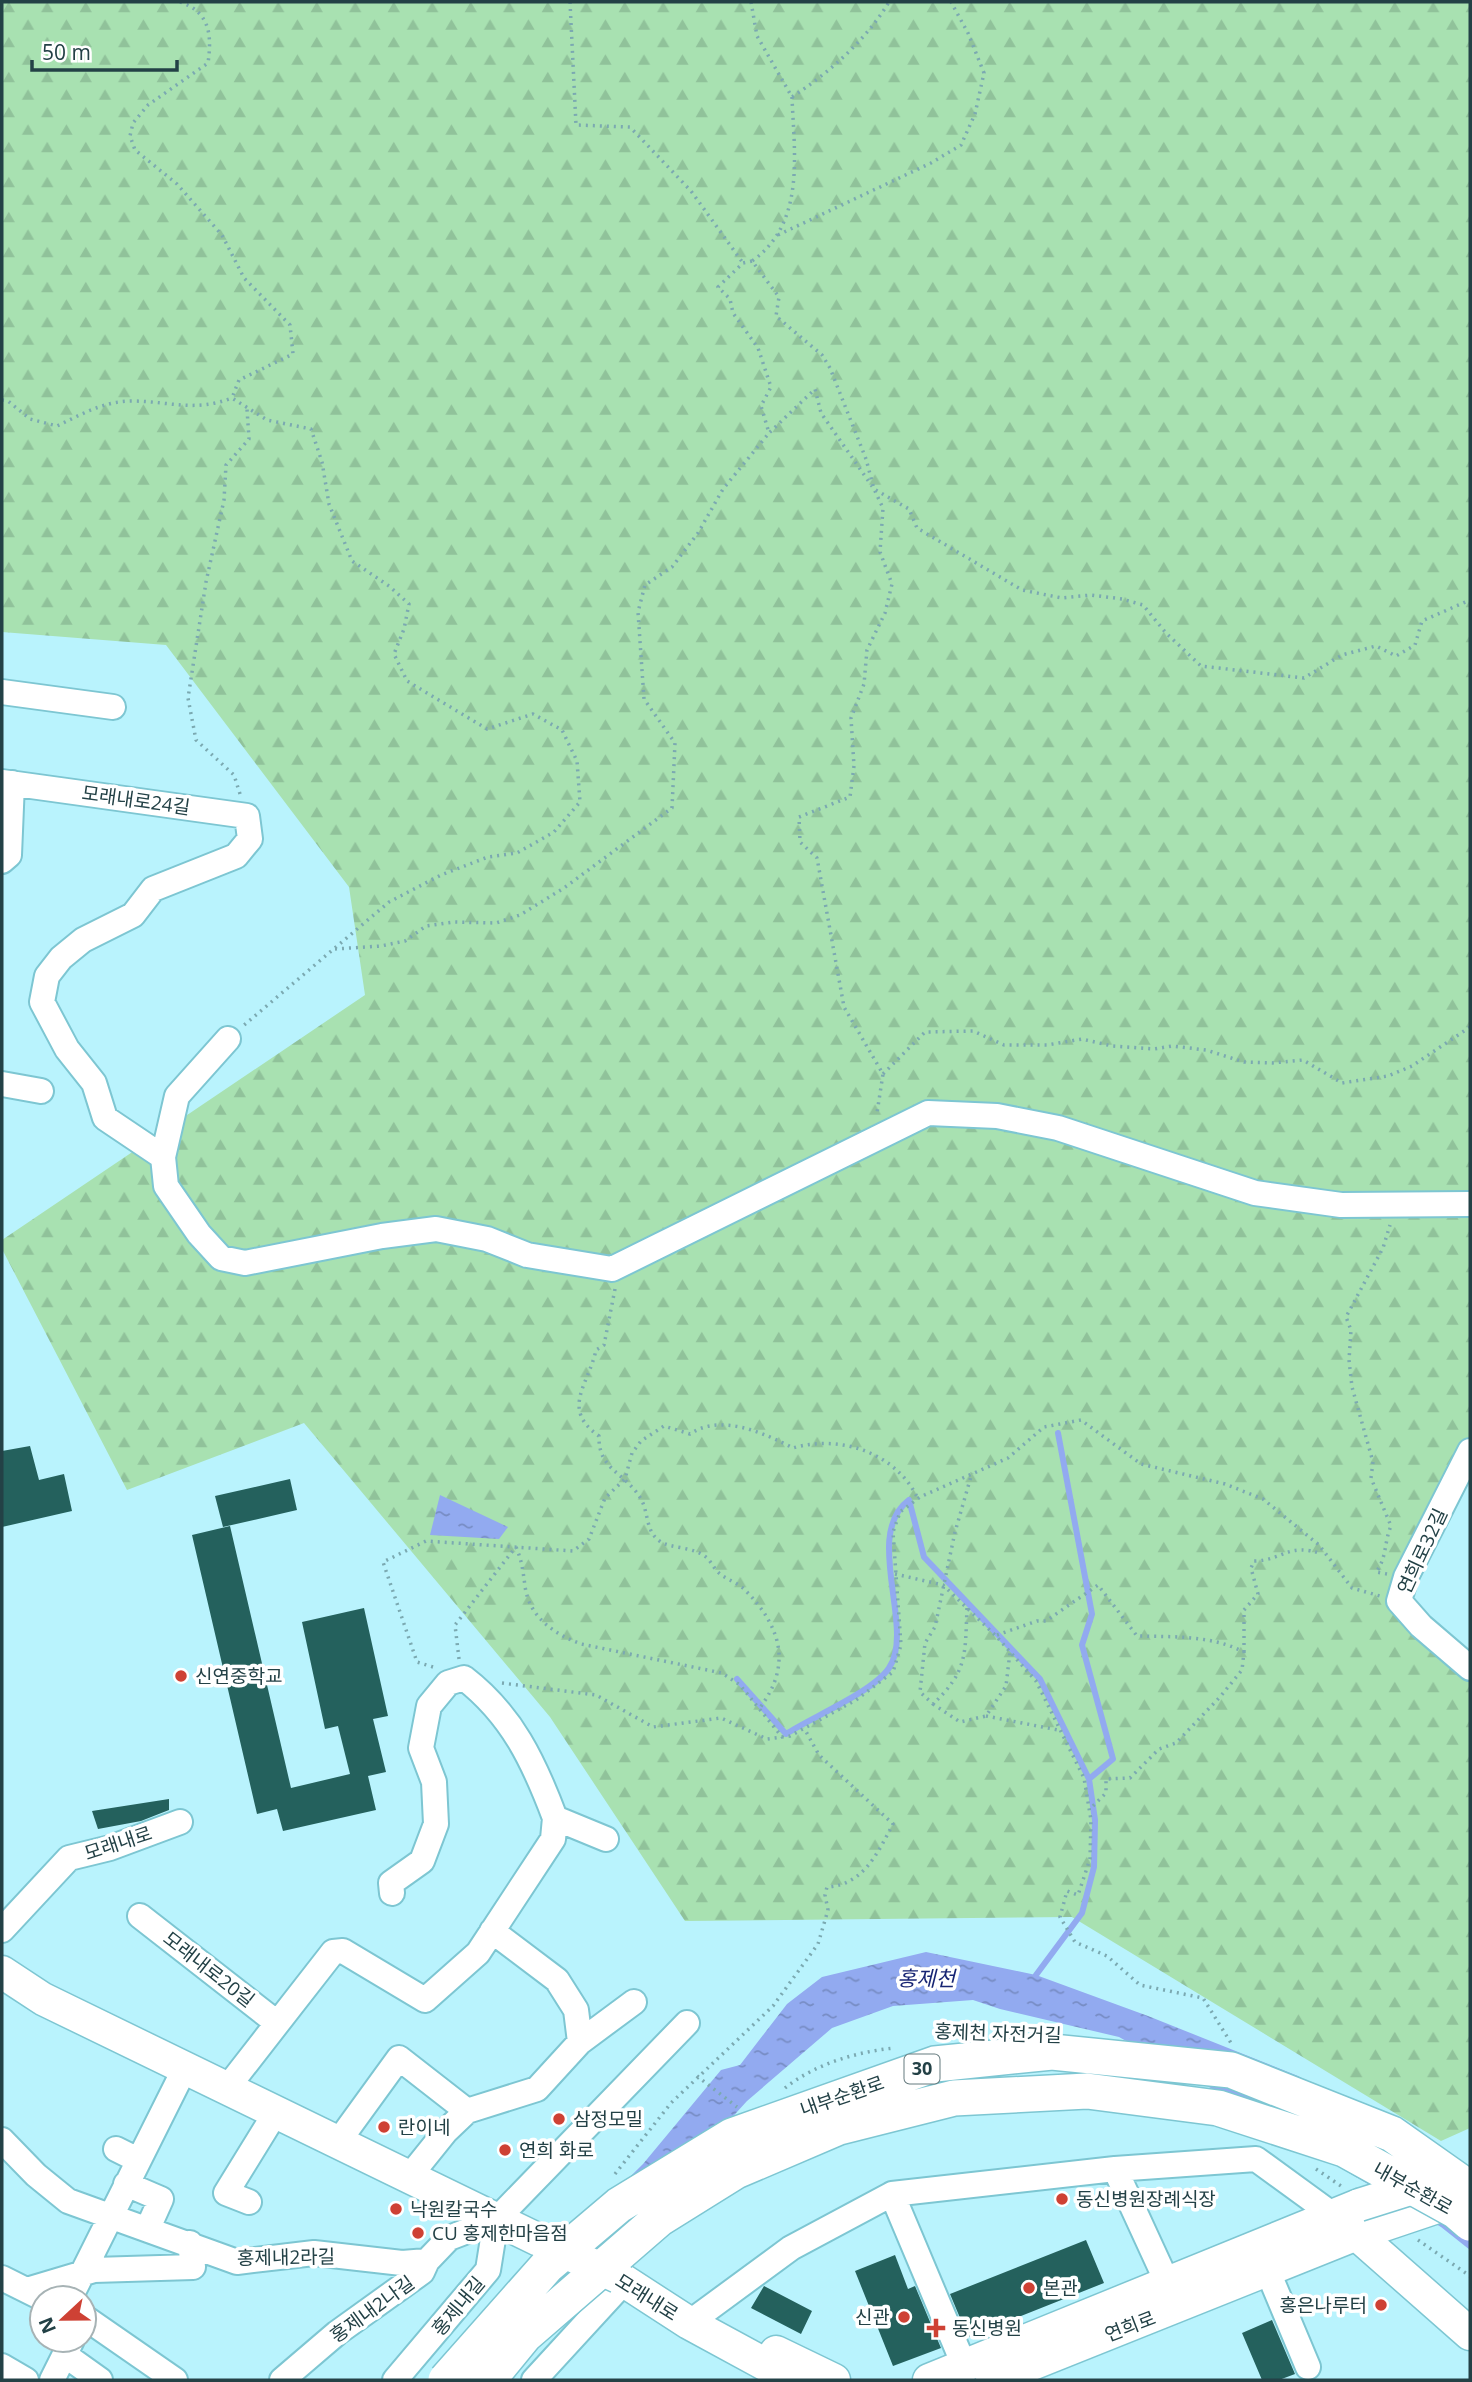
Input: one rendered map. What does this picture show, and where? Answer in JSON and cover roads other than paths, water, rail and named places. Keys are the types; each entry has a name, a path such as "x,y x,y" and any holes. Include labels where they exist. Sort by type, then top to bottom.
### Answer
{"highway":[{"name":"내부순환로","path":"446,2380 547,2266 619,2205 741,2132 935,2064 1052,2052 1231,2070 1392,2134 1470,2189"},
{"name":"내부순환로","path":"488,2380 525,2335 659,2219 736,2171 839,2127 954,2098 1087,2091 1218,2108 1344,2149 1456,2211 1470,2223"}],"main road":[{"name":"모래내로","path":"10,1985 622,2279 689,2323 794,2380"},
{"name":"연희로","path":"992,2380 1262,2258 1349,2210 1470,2170"},
{"name":"연희로","path":"1349,2210 1402,2228 1470,2196"},
{"path":"1349,2210 1470,2334"},
{"name":"연희로","path":"929,2380 1167,2282 1262,2258"},
{"path":"689,2323 728,2329 834,2380"},
{"path":"732,2348 766,2380"}],"street":[{"path":"2,692 113,707"},
{"path":"2,861 9,855 7,783"},
{"name":"모래내로24길","path":"7,783 248,827 236,856 153,889 133,915 83,940 61,958 47,976 43,1002 67,1049 94,1083 105,1118 163,1157"},
{"path":"228,1039 177,1096 163,1157 166,1186 199,1234 222,1258 245,1263 382,1236 436,1229 487,1239 527,1255 612,1269 879,1139 928,1112 997,1116 1058,1128 1255,1193 1341,1205 1470,1204"},
{"path":"2,1084 41,1091"},
{"name":"연희로32길","path":"1470,1451 1406,1577 1399,1601 1420,1626 1470,1668"},
{"path":"228,2088 333,1952 343,1951 425,2000 478,1953 553,1839 555,1818 513,1726 488,1696 464,1678 448,1683 429,1706 421,1748 434,1782 436,1824 422,1861 391,1883 392,1893"},
{"path":"555,1818 606,1839"},
{"name":"모래내로","path":"2,1930 69,1858 110,1848 180,1822"},
{"name":"모래내로20길","path":"140,1916 277,2023"},
{"path":"492,1931 558,1980 576,2010 580,2042"},
{"path":"409,2177 446,2131 467,2111 537,2089 580,2042 634,2001"},
{"path":"496,2220 687,2023"},
{"path":"338,2142 399,2058 467,2111"},
{"path":"77,2284 126,2184 127,2155 185,2068"},
{"path":"238,2197 276,2112"},
{"name":"홍제내2라길","path":"3,2147 68,2201 111,2214 237,2262 314,2253 402,2263 427,2261"},
{"path":"689,2323 791,2248 892,2194 1115,2169 1256,2159 1349,2210"},
{"path":"1115,2169 1167,2282"},
{"path":"126,2184 161,2199 148,2228"},
{"path":"892,2194 964,2365"},
{"name":"홍제내2나길","path":"282,2380 337,2333 422,2272 427,2261 449,2238 496,2220"},
{"name":"홍제내길","path":"396,2380 488,2270 496,2220"},
{"path":"58,2284 94,2270 192,2267 190,2243"},
{"path":"1262,2258 1308,2367"},
{"path":"2,2278 28,2291"},
{"path":"534,2380 622,2279"},
{"path":"98,2327 175,2380"},
{"path":"52,2380 65,2354"},
{"path":"74,2354 100,2380"},
{"path":"2,2366 26,2380"}],"water":[{"path":"440,1495 508,1527 499,1539 430,1535"},
{"name":"홍제천","path":"926,1952 1036,1975 1298,2076 1470,2174 1470,2250 1441,2227 1305,2147 1261,2116 1119,2037 973,2000 893,2006 832,2028 747,2101 493,2380 439,2380 561,2245 643,2164 721,2070 740,2065 787,2004 822,1977"}],"waterway":[{"path":"1058,1433 1092,1614 1082,1645 1113,1759 1089,1779"},
{"path":"737,1679 786,1734 856,1695 881,1677 889,1668 896,1651 897,1630 889,1558 890,1535 896,1516 909,1500 924,1557 1040,1679 1089,1779 1095,1820 1094,1867 1082,1913 1036,1975"}],"place":[{"name":"신연중학교","path":"181,1676"},
{"name":"삼정모밀","path":"559,2119"},
{"name":"란이네","path":"384,2127"},
{"name":"연희 화로","path":"505,2150"},
{"name":"동신병원장례식장","path":"1062,2199"},
{"name":"낙원칼국수","path":"396,2209"},
{"name":"CU 홍제한마음점","path":"418,2233"},
{"name":"본관","path":"1029,2288"},
{"name":"홍은나루터","path":"1381,2305"},
{"name":"신관","path":"904,2317"},
{"name":"동신병원","path":"936,2328"}]}
